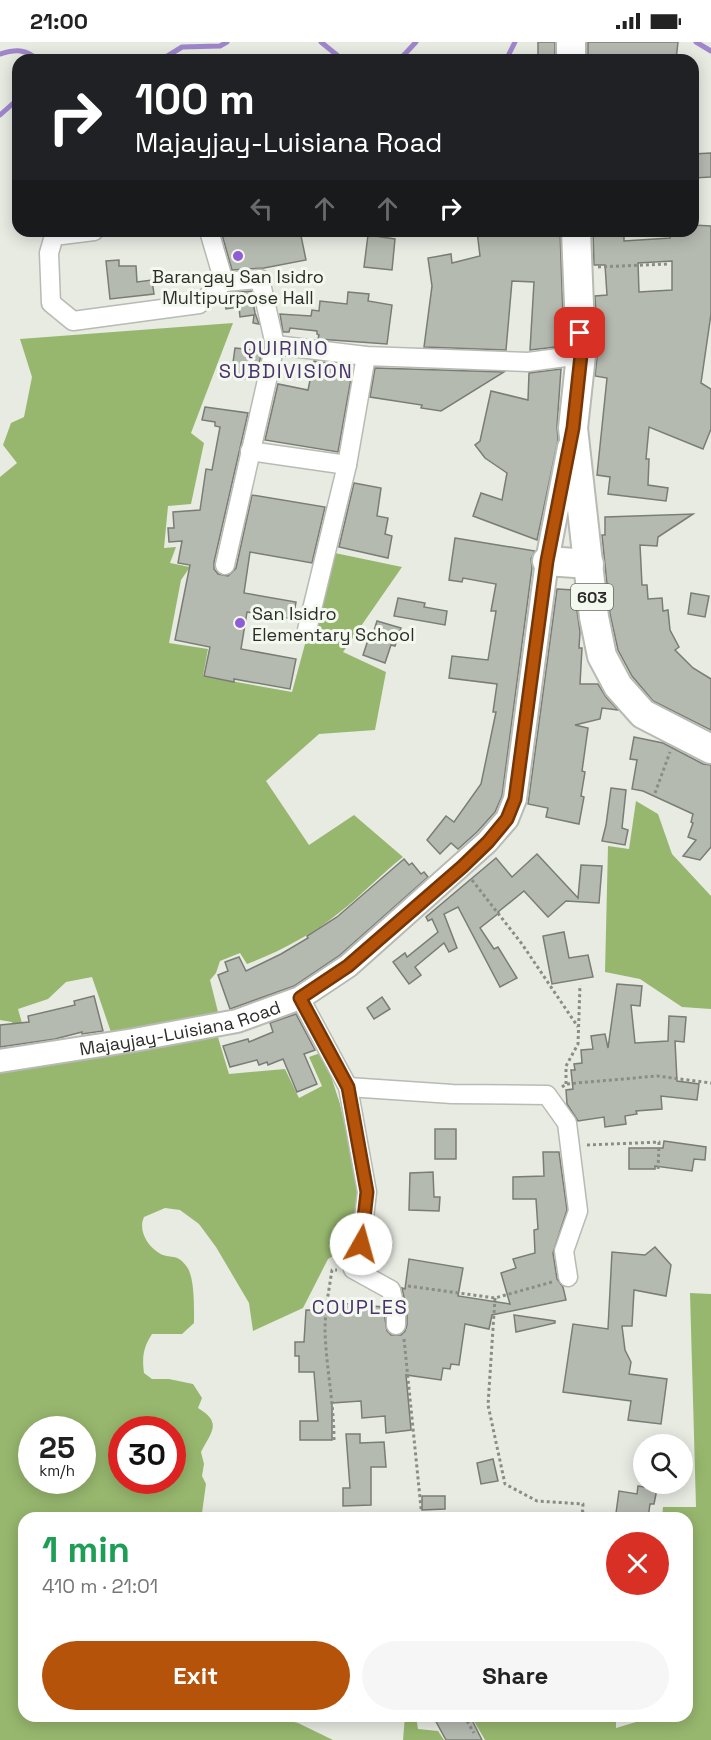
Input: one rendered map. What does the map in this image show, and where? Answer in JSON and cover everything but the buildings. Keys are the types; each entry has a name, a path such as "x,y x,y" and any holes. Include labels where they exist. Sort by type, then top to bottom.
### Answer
{"main road":[{"name":"603","path":"576,237 581,355 573,428 594,617 602,656 618,686 643,714 711,749"},
{"path":"547,561 589,564"}],"street":[{"path":"54,237 49,253 51,303 73,321 199,304 224,282 260,279 274,345 225,565"},
{"path":"212,237 224,282"},
{"path":"274,345 366,356 528,362 581,355"},
{"path":"307,630 347,465 366,356"},
{"name":"Majayjay-Luisiana Road","path":"0,1061 237,1021 300,998 348,966 488,842 507,819 515,799 547,561 573,428"},
{"path":"250,452 347,465"},
{"path":"300,998 348,1087 367,1192 361,1244 353,1269 391,1290 396,1325"},
{"path":"348,1087 452,1094 547,1095 567,1123 579,1211 564,1251 568,1277"}],"path":[{"path":"578,268 667,264"},
{"path":"655,793 677,733"},
{"path":"462,867 522,944 579,1027"},
{"path":"566,1084 566,1066 578,1044 580,985"},
{"path":"547,1095 566,1084 657,1076 711,1083"},
{"path":"570,1146 658,1142 658,1170"},
{"path":"334,1440 334,1413 325,1330 326,1305 332,1270 353,1269"},
{"path":"391,1290 399,1284 495,1298 568,1277"},
{"path":"495,1298 489,1405 505,1484 537,1501 583,1504 582,1512"},
{"path":"396,1325 403,1327 421,1512"},
{"path":"468,1722 474,1733"}],"green space":[{"path":"233,323 191,433 204,443 191,504 168,506 164,548 176,547 170,563 190,567 181,580 169,643 208,649 203,676 292,692 330,552 402,567 343,652 386,672 375,730 319,734 266,781 309,845 354,815 403,857 340,912 295,942 247,964 240,953 220,961 216,973 210,980 220,1020 113,1038 92,977 66,982 48,999 18,1009 22,1023 13,1026 12,1022 0,1020 0,477 17,463 3,445 11,423 24,417 32,377 20,339"},
{"path":"636,801 658,814 672,854 711,896 711,1009 682,1007 640,979 605,972 608,846 629,849"},
{"path":"217,1034 229,1074 285,1069 299,1098 322,1086 309,1057 323,1052 340,1104 359,1188 352,1245 328,1259 303,1308 253,1331 249,1303 216,1247 199,1224 180,1210 165,1208 144,1217 142,1227 147,1242 159,1253 180,1259 190,1272 194,1294 194,1323 182,1334 152,1334 145,1348 143,1367 144,1373 152,1379 169,1379 193,1384 202,1398 198,1408 206,1413 213,1423 211,1433 201,1452 204,1464 202,1476 206,1484 202,1512 18,1512 18,1722 294,1722 333,1740 0,1740 0,1068"},
{"path":"690,1293 711,1294 711,1740 485,1740 474,1722 616,1722 616,1728 636,1722 693,1722 693,1512 663,1512 663,1507 696,1507"},
{"path":"404,1722 417,1722 418,1729 438,1731 444,1740 403,1740"}],"waterway":[{"path":"171,54 182,47 220,46 227,42"},
{"path":"321,42 336,54"},
{"path":"405,54 416,42"},
{"path":"509,54 515,42"},
{"path":"696,42 711,51"},
{"path":"0,54 11,51 29,54"},
{"path":"0,115 12,104"}],"place":[{"name":"Barangay San Isidro Multipurpose Hall","path":"238,256"},
{"name":"San Isidro Elementary School","path":"240,623"}],"district":[{"name":"QUIRINO SUBDIVISION","path":"286,360"},
{"name":"COUPLES","path":"360,1307"}],"route":[{"path":"361,1244 367,1192 348,1087 300,998 348,966 488,842 507,819 515,799 547,561 573,428 581,355 580,333"}]}
